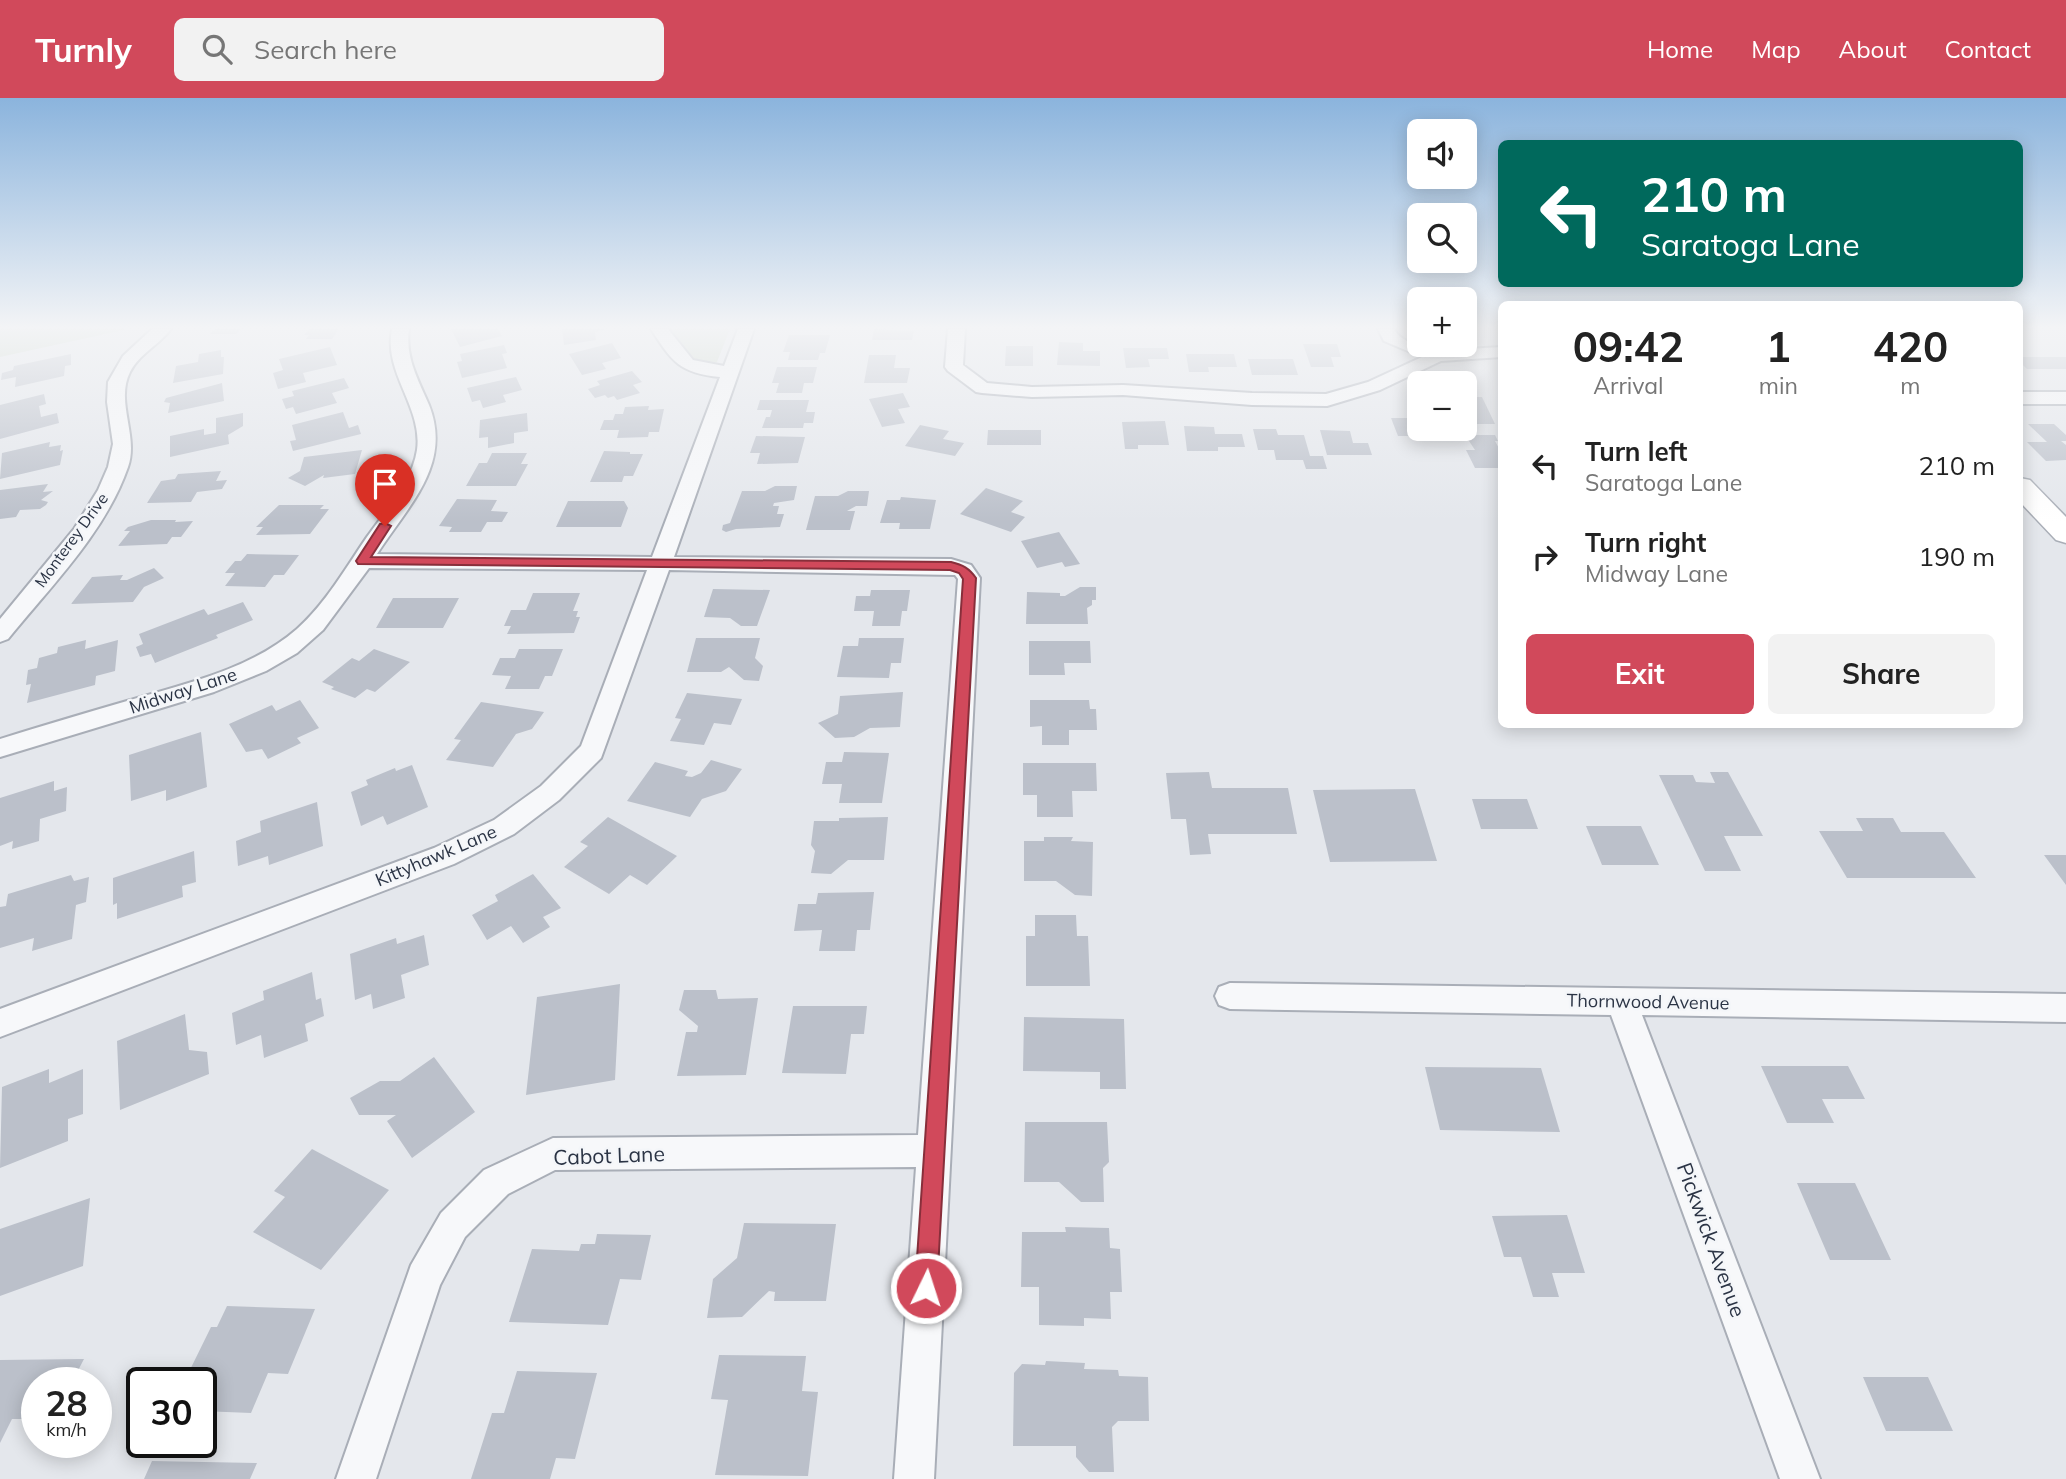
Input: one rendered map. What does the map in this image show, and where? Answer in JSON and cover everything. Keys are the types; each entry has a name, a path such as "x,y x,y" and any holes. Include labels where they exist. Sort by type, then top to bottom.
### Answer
{"main road":[{"path":"2023,489 2066,534"}],"street":[{"name":"Monterey Drive","path":"0,634 71,546 104,498 119,465 124,433 117,393"},
{"name":"Midway Lane","path":"0,748 210,685 289,647 315,625 362,561 410,488 425,456 429,434 414,393"},
{"name":"Kittyhawk Lane","path":"0,1023 444,856 504,827 550,793 592,751 721,393"},
{"path":"1172,393 1252,399 1328,400 1350,393"},
{"path":"2023,398 2066,398"},
{"path":"362,561 951,566 963,570 970,578 914,1479"},
{"name":"Thornwood Avenue","path":"1230,996 2066,1008"},
{"name":"Pickwick Avenue","path":"1622,1002 1800,1479"},
{"name":"Cabot Lane","path":"356,1479 424,1278 453,1225 496,1182 554,1154 935,1151"}],"building":[{"path":"183,393 223,393 224,401 168,413 170,403 164,402 166,398"},
{"path":"293,393 332,393 337,403 296,414 293,407 286,409 282,399 294,396"},
{"path":"469,393 509,393 503,395 506,402 483,408 480,400 472,402"},
{"path":"591,393 639,393 617,400 614,396 608,398 605,395 595,398"},
{"path":"903,393 910,407 898,409 905,423 882,427 869,399"},
{"path":"44,394 46,404 39,406 41,417 57,413 59,423 0,439 0,405"},
{"path":"1477,397 1482,397 1495,424 1477,424"},
{"path":"760,400 809,400 806,412 815,412 813,423 804,423 803,428 762,428 772,410 757,410"},
{"path":"649,406 648,410 664,409 659,432 649,432 648,437 617,438 619,430 600,430 604,420 613,420 615,414 623,414 625,407"},
{"path":"343,412 349,428 358,425 361,434 293,451 290,441 296,440 292,425"},
{"path":"243,413 243,426 228,435 229,444 170,457 170,436 204,429 204,435 216,433 216,418"},
{"path":"527,413 528,431 514,433 514,443 488,448 488,437 479,438 480,420"},
{"path":"1391,418 1407,418 1407,436 1398,436"},
{"path":"1165,421 1169,445 1138,445 1138,449 1125,449 1122,422"},
{"path":"2028,424 2054,424 2066,435 2066,441 2061,441 2066,445 2066,460 2046,461 2027,442 2047,442"},
{"path":"920,425 949,431 943,439 964,443 955,456 905,446"},
{"path":"1184,426 1214,427 1215,434 1242,434 1245,447 1218,447 1218,451 1187,451"},
{"path":"1253,429 1276,429 1278,435 1304,435 1310,456 1323,456 1327,469 1306,469 1303,460 1276,460 1274,450 1258,450"},
{"path":"988,430 1041,430 1041,445 987,445"},
{"path":"1320,430 1350,431 1353,443 1368,443 1372,455 1327,455"},
{"path":"1477,435 1495,435 1498,441 1495,441 1498,447 1498,468 1475,468 1466,450 1475,450 1469,441 1477,441"},
{"path":"756,436 805,437 798,463 757,464 760,453 750,453"},
{"path":"50,442 49,447 61,445 60,451 63,450 60,465 0,479 2,453"},
{"path":"362,450 355,474 323,478 324,475 305,486 288,478 300,471 304,457"},
{"path":"604,451 643,454 633,476 624,476 622,482 590,482"},
{"path":"492,453 527,453 521,464 528,464 516,486 466,486 479,463 487,463"},
{"path":"221,471 216,481 227,480 222,489 197,492 191,502 147,503 161,481 175,479 178,474"},
{"path":"48,484 43,492 53,491 41,500 48,502 46,505 40,509 20,510 16,517 0,519 0,490"},
{"path":"775,486 797,486 794,500 774,503 773,506 779,506 777,514 784,514 780,527 726,532 722,530 723,525 730,523 742,491 765,491"},
{"path":"986,488 1023,501 1011,512 1025,517 1011,532 960,514"},
{"path":"848,491 869,491 867,506 856,506 847,511 855,511 850,530 806,530 815,496 838,496"},
{"path":"901,497 936,500 930,529 899,529 900,523 880,523 887,500 900,500"},
{"path":"457,499 497,500 491,511 508,512 502,522 487,522 481,532 449,532 452,527 439,526"},
{"path":"568,501 624,501 628,508 621,527 556,527"},
{"path":"279,505 324,505 320,509 329,509 310,534 256,535 263,527 256,527"},
{"path":"151,520 193,521 181,537 172,537 167,544 118,546 130,531 124,531 128,527"},
{"path":"1059,532 1080,564 1065,567 1062,562 1037,568 1021,541"},
{"path":"247,554 299,555 284,575 274,575 265,587 225,586 235,573 225,573 235,561 241,561"},
{"path":"154,568 164,578 144,587 133,602 71,604 92,577 123,575 120,580 127,580"},
{"path":"1080,587 1096,587 1096,600 1092,600 1092,605 1087,608 1088,624 1026,624 1027,592 1060,593 1060,596 1065,596"},
{"path":"713,589 770,590 757,626 741,626 730,618 704,617"},
{"path":"871,590 910,590 907,611 902,611 900,626 872,626 874,611 854,611 856,596 870,596"},
{"path":"533,593 580,593 573,611 578,611 576,617 580,617 574,633 507,634 511,626 504,626 511,610 526,610"},
{"path":"393,598 459,598 443,628 376,628"},
{"path":"243,602 253,620 216,635 218,638 155,663 151,654 140,657 136,647 143,644 139,634 204,609 208,615"},
{"path":"696,638 760,638 755,658 763,666 759,681 744,680 729,667 721,672 687,672"},
{"path":"859,638 904,638 901,663 891,663 889,678 837,677 843,646 858,646"},
{"path":"86,640 85,649 118,640 115,671 96,676 95,685 27,703 31,684 26,685 28,670 37,668 39,658 57,653 58,647"},
{"path":"1029,641 1090,641 1091,663 1064,663 1065,675 1029,675"},
{"path":"374,649 410,662 375,692 367,689 355,698 331,689 334,687 322,682 352,658 359,661"},
{"path":"519,649 563,649 552,676 545,676 539,689 505,689 511,676 492,675 500,658 515,658"},
{"path":"903,692 900,727 870,728 854,737 835,738 818,723 838,714 840,696"},
{"path":"687,693 742,699 731,725 714,723 704,745 670,741 681,719 675,718"},
{"path":"300,700 319,728 297,738 301,743 268,759 262,749 246,752 229,724 272,705 276,711"},
{"path":"1030,700 1089,700 1090,709 1096,709 1097,730 1069,730 1069,745 1042,745 1042,726 1030,727"},
{"path":"481,702 544,712 532,729 516,734 493,767 446,760 461,740 454,739"},
{"path":"201,732 207,787 166,801 166,790 131,801 129,755"},
{"path":"844,752 889,753 882,803 839,803 842,784 822,784 826,762 842,762"},
{"path":"711,760 742,769 726,791 702,799 690,817 627,801 655,762 688,771 685,776 692,777 701,773"},
{"path":"1023,763 1096,763 1097,791 1072,791 1073,817 1037,817 1037,795 1023,795"},
{"path":"412,765 428,807 387,825 383,816 361,826 351,792 368,785 366,780 395,768 396,771"},
{"path":"1209,772 1212,788 1288,788 1297,834 1208,834 1211,854 1190,855 1186,819 1171,819 1166,773"},
{"path":"1710,772 1728,772 1763,836 1724,836 1741,871 1705,871 1659,775 1693,775 1696,782 1715,783"},
{"path":"54,781 54,791 67,787 66,811 40,819 39,841 12,849 13,841 0,846 0,798"},
{"path":"1415,789 1437,861 1330,862 1313,790"},
{"path":"1472,799 1527,799 1538,829 1481,829"},
{"path":"317,802 323,846 269,865 268,856 238,866 236,841 261,832 260,821"},
{"path":"608,817 677,856 647,885 630,875 609,894 564,867 588,846 580,842"},
{"path":"888,817 884,860 848,860 831,874 811,873 815,851 811,845 814,821"},
{"path":"1856,818 1893,818 1901,832 1944,832 1976,878 1847,878 1819,831 1863,831"},
{"path":"1586,826 1641,826 1659,865 1602,865"},
{"path":"1044,837 1073,837 1071,841 1093,842 1092,896 1075,895 1056,881 1024,881 1024,841 1044,841"},
{"path":"194,851 196,882 182,886 183,897 117,919 117,903 113,905 113,878"},
{"path":"2044,855 2066,855 2066,885"},
{"path":"533,874 561,908 543,917 550,927 523,943 511,926 487,940 472,915 498,901 495,895"},
{"path":"71,875 74,881 89,877 86,902 76,905 72,939 32,951 34,938 0,948 0,907 6,906 8,894"},
{"path":"874,892 870,930 857,930 855,951 819,951 822,930 794,931 798,904 816,904 818,893"},
{"path":"1035,915 1076,915 1077,936 1088,936 1090,986 1026,986 1026,936 1035,936"},
{"path":"424,935 429,965 401,975 405,998 373,1009 371,994 355,1000 350,954 396,938 397,944"},
{"path":"312,972 316,1000 321,998 324,1016 305,1024 308,1041 264,1058 261,1035 236,1045 232,1013 264,1000 263,991"},
{"path":"620,984 615,1080 526,1095 537,997"},
{"path":"684,990 716,990 718,999 758,998 746,1075 677,1076 686,1032 697,1032 698,1026 679,1010"},
{"path":"793,1006 867,1006 864,1034 851,1034 846,1074 782,1073"},
{"path":"185,1014 189,1050 207,1052 209,1074 120,1110 117,1041"},
{"path":"1024,1017 1124,1019 1126,1089 1100,1089 1100,1072 1023,1071"},
{"path":"434,1057 475,1112 412,1158 387,1121 396,1115 359,1115 350,1098 380,1081 400,1081"},
{"path":"1761,1066 1848,1066 1865,1099 1822,1099 1834,1123 1787,1123"},
{"path":"1425,1067 1541,1068 1560,1132 1440,1130"},
{"path":"49,1069 49,1083 83,1069 83,1114 68,1119 68,1141 0,1168 2,1087"},
{"path":"1025,1122 1107,1122 1109,1162 1103,1168 1104,1202 1081,1202 1059,1182 1024,1182"},
{"path":"312,1149 389,1190 321,1270 253,1232 285,1197 274,1191"},
{"path":"1797,1183 1855,1183 1891,1260 1830,1260"},
{"path":"90,1198 83,1266 0,1296 0,1229"},
{"path":"1567,1215 1585,1273 1552,1273 1559,1297 1533,1297 1521,1257 1504,1257 1492,1216"},
{"path":"744,1223 836,1224 826,1301 774,1301 775,1292 769,1291 742,1317 707,1318 713,1279 737,1258"},
{"path":"1065,1227 1109,1228 1110,1248 1120,1249 1122,1292 1110,1292 1111,1319 1084,1318 1084,1326 1039,1325 1039,1287 1021,1287 1022,1232 1066,1232"},
{"path":"597,1234 651,1235 641,1280 620,1279 608,1325 509,1322 532,1249 579,1251 581,1244 595,1244"},
{"path":"227,1306 315,1309 288,1374 268,1373 251,1413 217,1412 217,1367 191,1367 211,1327 217,1327"},
{"path":"719,1355 806,1356 802,1391 818,1392 808,1476 715,1475 728,1400 711,1399"},
{"path":"84,1359 80,1367 21,1367 21,1419 12,1419 0,1443 0,1360"},
{"path":"1046,1361 1085,1363 1084,1369 1118,1370 1119,1376 1148,1377 1149,1421 1118,1421 1112,1427 1114,1472 1089,1472 1076,1457 1076,1446 1013,1446 1014,1373 1022,1364 1045,1365"},
{"path":"517,1371 597,1373 575,1459 556,1458 550,1479 471,1479 492,1413 504,1413"},
{"path":"1863,1377 1928,1377 1953,1431 1886,1431"},
{"path":"152,1461 257,1463 250,1479 144,1479"}],"route":[{"path":"385,526 362,561 951,566 963,570 970,578 926,1288"}]}
